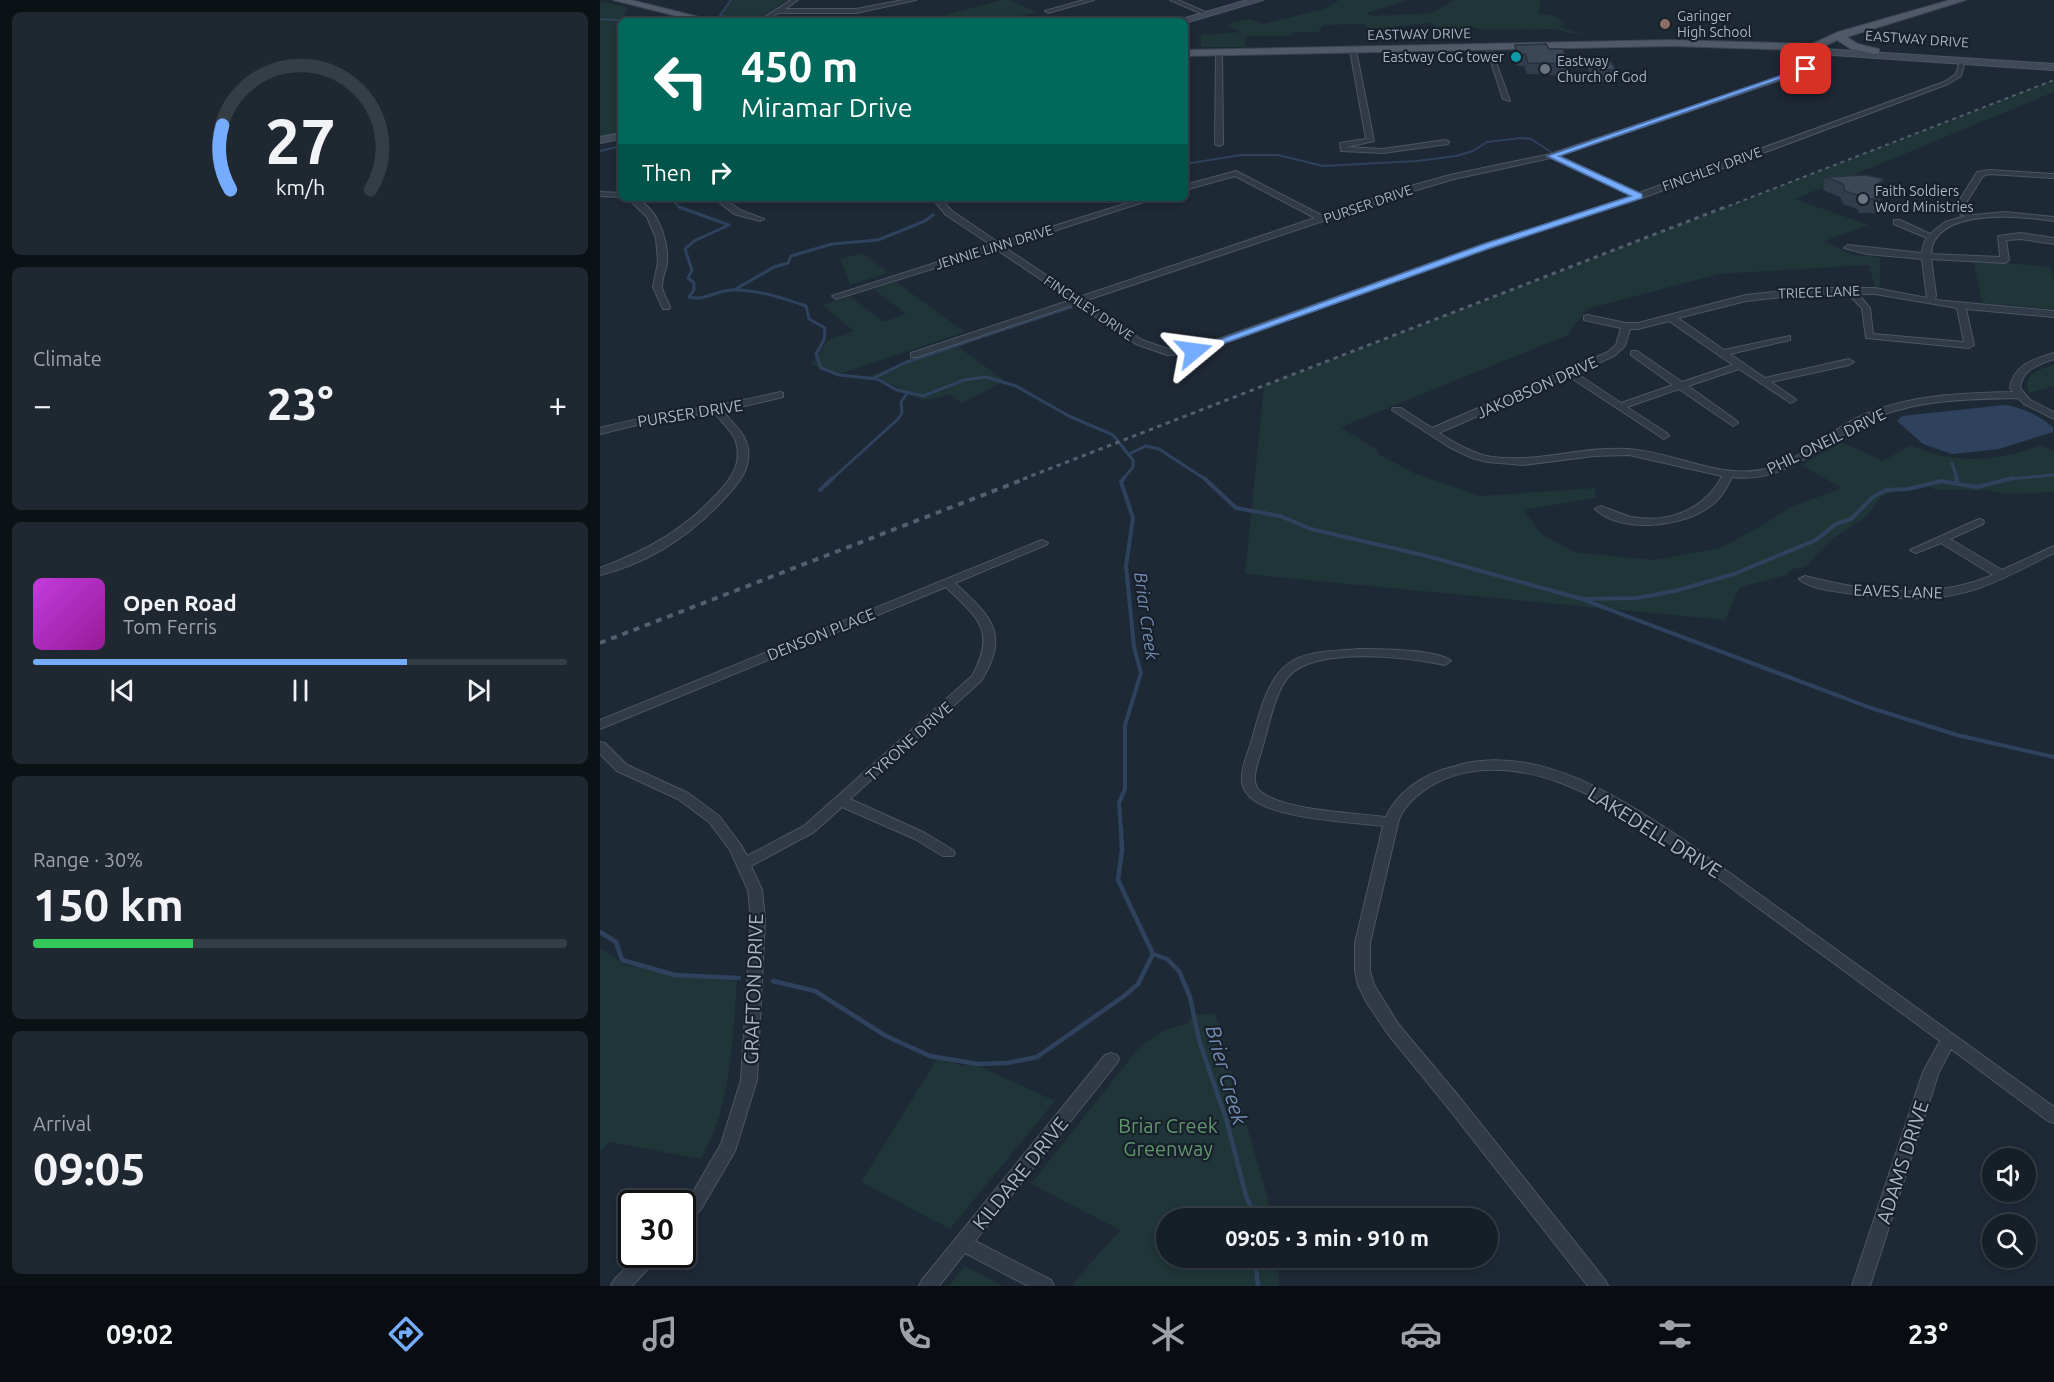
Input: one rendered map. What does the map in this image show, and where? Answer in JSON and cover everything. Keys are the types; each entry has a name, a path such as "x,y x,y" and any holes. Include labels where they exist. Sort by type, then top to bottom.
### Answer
{"main road":[{"path":"1188,19 1258,0"},
{"path":"1810,49 1842,34 1961,0"},
{"path":"628,1 697,18"},
{"path":"1842,34 1842,40 1847,44 1875,51"},
{"name":"EASTWAY DRIVE","path":"1188,53 1647,45 1875,51 2054,67"},
{"name":"EASTWAY DRIVE","path":"1810,49 2000,62"},
{"path":"600,140 618,137"}],"street":[{"path":"766,18 795,0"},
{"path":"779,11 856,11 913,0"},
{"path":"1048,11 1091,0"},
{"path":"1173,0 1207,14"},
{"path":"1488,48 1508,99"},
{"name":"PURSER DRIVE","path":"914,355 1442,180 1552,156 1802,71 1808,66 1810,49"},
{"path":"1353,50 1370,141 1343,145 1344,149 1383,151 1445,142"},
{"path":"1219,52 1219,144"},
{"name":"FINCHLEY DRIVE","path":"939,201 949,213 996,246 1153,348 1174,352 1194,351 1487,246 1639,196 1954,80 1960,73 1962,61"},
{"path":"1552,156 1639,196"},
{"path":"1972,217 1960,206 1980,174 1989,172 2054,176"},
{"path":"1188,187 1236,173 1323,219"},
{"path":"600,194 618,195"},
{"path":"635,201 660,231 664,266 657,287 666,307"},
{"path":"722,201 737,212 760,219"},
{"name":"JENNIE LINN DRIVE","path":"836,296 1142,201"},
{"path":"1930,301 1932,295 1927,247 1931,237 1950,225 1972,217 2007,214 2054,219"},
{"path":"1897,222 1931,237"},
{"path":"1848,248 1882,254 1927,254 2006,260 2001,238 2020,236 2054,241"},
{"path":"1850,290 1866,308 1869,336 1969,345 1962,306"},
{"name":"TRIECE LANE","path":"1587,318 1626,326 1647,325 1761,295 1850,290 1887,292 1962,306 2054,314"},
{"path":"1671,318 1791,400"},
{"name":"JAKOBSON DRIVE","path":"1432,432 1570,373 1617,350 1623,340 1626,326"},
{"path":"1722,354 1787,339"},
{"path":"1634,354 1733,423"},
{"path":"2054,356 2018,373 2015,388 2018,395 2054,416"},
{"path":"1763,381 1849,362"},
{"path":"1620,406 1739,366"},
{"path":"1570,373 1664,436"},
{"name":"PURSER DRIVE","path":"600,431 638,420 718,410 780,395"},
{"name":"PHIL ONEIL DRIVE","path":"1397,410 1461,450 1491,460 1521,461 1626,452 1652,455 1728,474 1771,471 1856,424 1901,406 1943,399 2018,395"},
{"path":"600,572 671,541 701,518 735,480 742,468 743,447 739,436 718,410"},
{"path":"1600,509 1617,518 1637,522 1680,517 1707,503 1721,490 1728,474"},
{"path":"1916,550 1978,522"},
{"path":"1942,539 2000,574"},
{"name":"DENSON PLACE","path":"600,725 1042,543"},
{"name":"EAVES LANE","path":"1805,579 1837,588 1937,595 1962,590 2054,549"},
{"name":"TYRONE DRIVE","path":"744,864 798,837 842,801 958,697 985,666 991,646 985,620 947,582"},
{"path":"1391,822 1275,804 1253,792 1248,783 1249,770 1280,681 1295,663 1316,656 1398,653 1420,655 1445,662"},
{"name":"GRAFTON DRIVE","path":"600,746 622,768 683,796 714,819 744,864 755,890 758,919 749,1080 729,1146 696,1202"},
{"name":"LAKEDELL DRIVE","path":"1599,1286 1404,1041 1366,986 1362,954 1364,933 1391,822 1405,799 1422,785 1455,770 1484,765 1508,766 1576,784 1620,805 1679,843 2054,1116"},
{"path":"842,801 920,836 948,853"},
{"name":"ADAMS DRIVE","path":"1861,1286 1931,1072 1948,1040"},
{"name":"KILDARE DRIVE","path":"928,1286 1111,1059"},
{"path":"963,1242 1045,1286"},
{"path":"620,1286 637,1268"}],"green space":[{"path":"733,0 787,0 759,18 719,17"},
{"path":"1002,0 1009,0 1036,12 1013,18 933,18"},
{"path":"1339,0 1408,0 1366,13 1374,16 1432,13 1454,0 1539,0 1541,5 1537,13 1555,16 1565,23 1560,27 1588,36 1551,29 1484,30 1468,26 1464,32 1439,32 1432,23 1368,29 1363,24 1324,25 1318,32 1294,32 1291,36 1245,36 1245,47 1201,47 1201,35 1242,32 1227,26 1233,22 1249,19 1264,24 1327,8"},
{"path":"600,1 626,7 624,14 626,16 637,18 618,18 618,134 600,137"},
{"path":"2054,80 2054,92 1795,199 1869,225 1824,241 1853,255 1880,257 1880,287 1875,287 1869,265 1719,274 1587,309 1568,335 1341,427 1377,450 1378,454 1414,473 1480,496 1595,488 1596,498 1524,510 1540,533 1574,552 1654,560 1720,548 1789,508 1841,488 1802,465 1841,442 1883,461 1911,445 1942,456 1975,459 2009,455 2041,445 2054,451 2054,492 2006,494 1985,490 1936,490 1930,487 1894,491 1881,497 1866,517 1832,539 1805,567 1793,569 1787,575 1740,587 1725,620 1245,574 1264,386"},
{"path":"862,253 889,273 843,287 850,283 840,259"},
{"path":"1973,260 2050,267 2054,281 2054,309 1982,303"},
{"path":"896,282 965,332 839,374 811,364 828,340 854,331 822,305 850,296 883,322 906,314 873,289"},
{"path":"957,346 1005,381 962,403 950,394 922,399 888,383 859,379"},
{"path":"2054,364 2054,386 2029,393 2027,387 2030,377"},
{"path":"600,948 624,965 737,981 732,1050 725,1095 719,1117 701,1159 609,1142 600,1151"},
{"name":"Briar Creek Greenway","path":"1215,1013 1270,1208 1156,1208 1156,1268 1278,1268 1279,1286 1075,1286 1073,1283 1120,1230 1031,1184 1140,1046 1167,1029 1187,1024 1192,1015"},
{"path":"939,1056 962,1066 975,1064 1055,1101 950,1229 861,1182"},
{"path":"965,1266 1003,1286 949,1286"}],"water":[{"path":"2004,405 2017,407 2037,416 2053,428 2053,432 1999,449 1952,454 1923,444 1897,421 1902,416"}],"building":[{"path":"1546,44 1549,49 1563,49 1569,64 1528,63 1525,54 1517,55 1515,45"},
{"path":"1589,59 1609,59 1616,70 1594,70"},
{"path":"1866,175 1884,179 1874,187 1880,199 1862,199 1860,196 1845,191 1843,184 1825,177"}],"waterway":[{"name":"Briar Creek","path":"718,18 731,0"},
{"name":"Briar Creek","path":"722,16 729,17"},
{"path":"990,18 1040,18"},
{"path":"600,19 618,20"},
{"path":"1188,164 1241,155 1278,155 1323,166 1417,161 1456,156 1473,151 1487,142 1521,138 1531,139 1551,152"},
{"path":"600,151 618,147"},
{"name":"Briar Creek","path":"673,201 679,207"},
{"name":"Briar Creek","path":"679,207 729,225 694,241 685,249 692,270 688,278 694,283 694,290 689,297 700,298 734,290"},
{"path":"734,290 774,267 788,263 791,256 832,244 878,240 925,221 933,215"},
{"name":"Briar Creek","path":"734,290 769,295 806,306 809,319 825,328 824,340 816,354 821,368 839,375 877,379 897,390 908,392"},
{"path":"874,378 904,363 1071,307"},
{"name":"Briar Creek","path":"908,392 923,396 964,380 986,377 1016,386 1069,416 1113,435 1133,460 1133,467 1123,479"},
{"path":"832,479 898,419 902,413 901,402 908,392"},
{"path":"1129,454 1146,446 1159,449 1205,479"},
{"path":"1952,463 1957,479"},
{"path":"2010,479 2054,475"},
{"path":"820,490 833,478"},
{"name":"Briar Creek","path":"1121,830 1119,803 1125,789 1125,725 1141,673 1134,647 1126,566 1133,518 1121,482 1124,478"},
{"path":"1204,478 1236,508 1280,516 1311,529 1427,556 1582,599 1637,598 1675,591 1734,574 1816,540 1836,524 1851,519 1873,497 1886,490 1908,489 1941,481 1958,484"},
{"path":"1956,478 1958,484"},
{"path":"1958,484 1977,487 2010,479"},
{"path":"1584,600 1871,708 1957,735 2054,757"},
{"name":"Briar Creek","path":"1121,829 1122,850 1118,880 1153,954"},
{"path":"600,932 616,942 622,960 675,975 739,978"},
{"path":"773,981 815,991 886,1036 930,1056 978,1064 1007,1063 1037,1057 1124,996 1138,984 1153,954"},
{"name":"Brier Creek","path":"1153,954 1167,959 1179,971 1190,997 1199,1040 1227,1122 1246,1196 1251,1208"},
{"name":"Brier Creek","path":"1256,1268 1258,1286"}],"railway":[{"path":"1721,209 2054,80"},
{"path":"1023,479 1725,207"},
{"path":"600,643 1027,478"}],"place":[{"name":"Garinger High School","path":"1665,24"},
{"name":"Eastway CoG tower","path":"1516,57"},
{"name":"Eastway Church of God","path":"1545,69"},
{"name":"Faith Soldiers Word Ministries","path":"1863,199"}],"route":[{"path":"1194,351 1236,338 1550,224 1639,196 1552,156 1806,69"}]}
